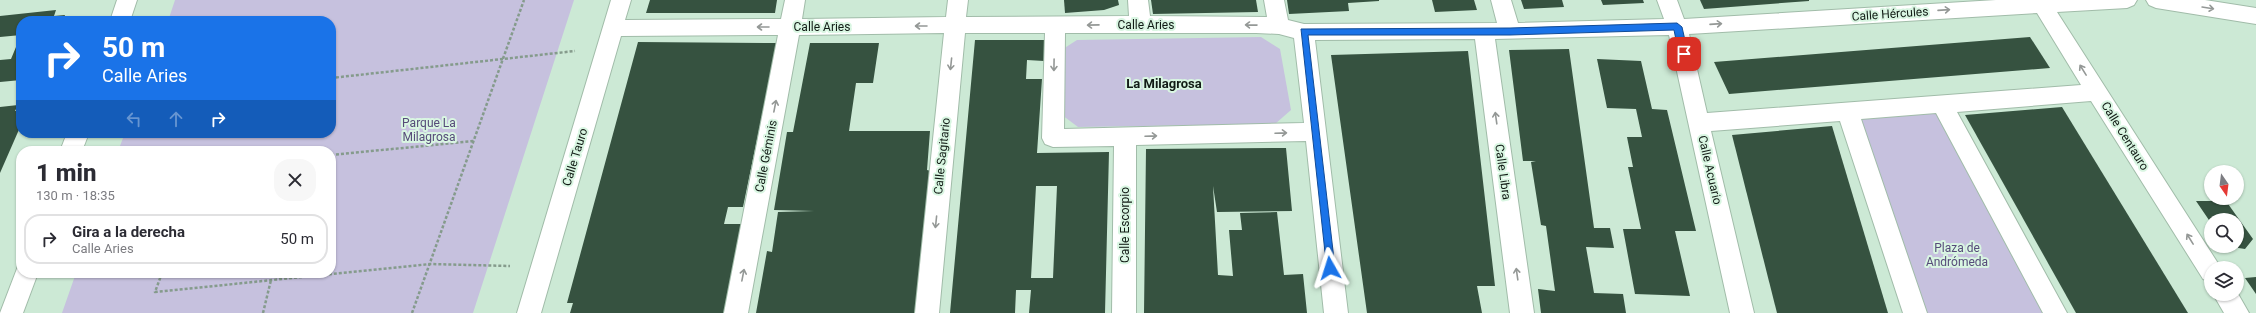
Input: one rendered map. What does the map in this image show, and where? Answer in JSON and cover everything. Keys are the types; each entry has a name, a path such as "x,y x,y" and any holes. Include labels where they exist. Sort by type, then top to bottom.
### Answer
{"street":[{"path":"122,16 128,0"},
{"name":"Calle Tauro","path":"529,313 621,0"},
{"name":"Calle Géminis","path":"736,313 796,0"},
{"name":"Calle Sagitario","path":"927,313 958,0"},
{"path":"1138,0 1140,24"},
{"path":"1274,0 1279,26"},
{"path":"1501,0 1510,32"},
{"name":"Calle Acuario","path":"1667,0 1677,27 1742,313"},
{"name":"Calle Hércules","path":"1677,27 2040,2 2127,0"},
{"path":"2156,0 2256,16"},
{"name":"Calle Centauro","path":"2040,2 2204,261"},
{"name":"Calle Aries","path":"610,38 790,27 1055,26 1140,24 1279,26 1304,32 1510,32 1677,27"},
{"path":"1055,26 1053,138 1315,132"},
{"name":"Calle Libra","path":"1484,31 1522,313"},
{"path":"1304,32 1336,313"},
{"path":"1699,123 2097,92"},
{"path":"1942,104 2055,313"},
{"path":"1847,111 1915,313"},
{"name":"Calle Escorpio","path":"1124,313 1125,137"},
{"path":"11,313 24,278"},
{"path":"2229,301 2237,313"}],"path":[{"path":"412,313 524,0"},
{"path":"336,77 504,59 610,38"},
{"path":"336,155 474,141"},
{"path":"336,273 430,264 542,267"},
{"path":"160,278 155,292 291,278"},
{"path":"263,313 271,280"}],"green space":[{"name":"Parque La Milagrosa","path":"175,0 574,0 473,313 62,313 74,278 336,278 336,146 120,146 123,138 336,138 336,16 170,16"},
{"path":"1261,37 1280,49 1291,110 1275,124 1078,127 1062,115 1063,49 1077,40"},
{"name":"Plaza de Andrómeda","path":"1942,104 2055,313 1915,313 1847,111"}],"building":[{"path":"650,0 777,0 775,13 646,13"},
{"path":"1064,0 1118,0 1119,5 1104,10 1065,13"},
{"path":"1151,0 1256,0 1258,12 1153,14"},
{"path":"1287,0 1379,1 1348,3 1349,11 1289,14"},
{"path":"1432,0 1474,0 1477,10 1435,12"},
{"path":"1521,0 1562,0 1564,7 1524,9"},
{"path":"1601,0 1643,0 1644,3 1603,5"},
{"path":"1700,0 1809,0 1809,1 1704,9"},
{"path":"56,10 54,16 16,16 16,35 0,37 0,16"},
{"path":"2030,37 2050,68 1729,94 1714,62"},
{"path":"975,40 1045,40 1044,61 1027,60 1026,79 1042,79 1037,153 1109,152 1105,313 1029,313 1031,290 1016,290 1015,313 950,313","holes":["1036,186 1057,186 1053,278 1031,278"]},
{"path":"638,42 777,43 743,207 728,207 724,224 741,224 736,249 740,249 727,313 570,313 573,303 567,303"},
{"path":"810,43 879,43 873,83 856,83 849,131 930,131 927,170 931,171 915,313 756,313 767,251 772,252 778,212 814,211 774,210 787,132 793,132"},
{"path":"16,47 16,80 0,82 0,60 11,59"},
{"path":"1569,49 1594,228 1610,228 1614,248 1586,247 1594,293 1623,294 1626,313 1541,313 1538,289 1555,291 1546,226 1541,225 1531,162 1536,161 1523,161 1509,50"},
{"path":"1468,51 1495,286 1477,286 1482,313 1367,313 1331,55"},
{"path":"1597,59 1641,61 1652,109 1667,110 1696,231 1675,231 1690,296 1635,294 1623,229 1641,229 1628,167 1633,167 1627,137 1642,137 1636,109 1607,108"},
{"path":"16,105 16,136 0,173 0,107"},
{"path":"2062,107 2188,313 2076,313 1965,115"},
{"path":"1832,126 1888,313 1777,313 1732,135"},
{"path":"1286,148 1292,211 1217,212 1213,186 1218,275 1233,276 1229,230 1242,230 1240,213 1277,212 1284,275 1303,274 1307,313 1144,313 1146,149"},
{"path":"2196,201 2204,201 2204,205 2229,205 2235,213 2204,213"},
{"path":"2244,226 2253,239 2244,249"},
{"path":"2256,277 2256,294 2245,278"}],"district":[{"name":"La Milagrosa","path":"1164,83"}],"route":[{"path":"1330,268 1304,32 1510,32 1677,27 1684,54"}]}
